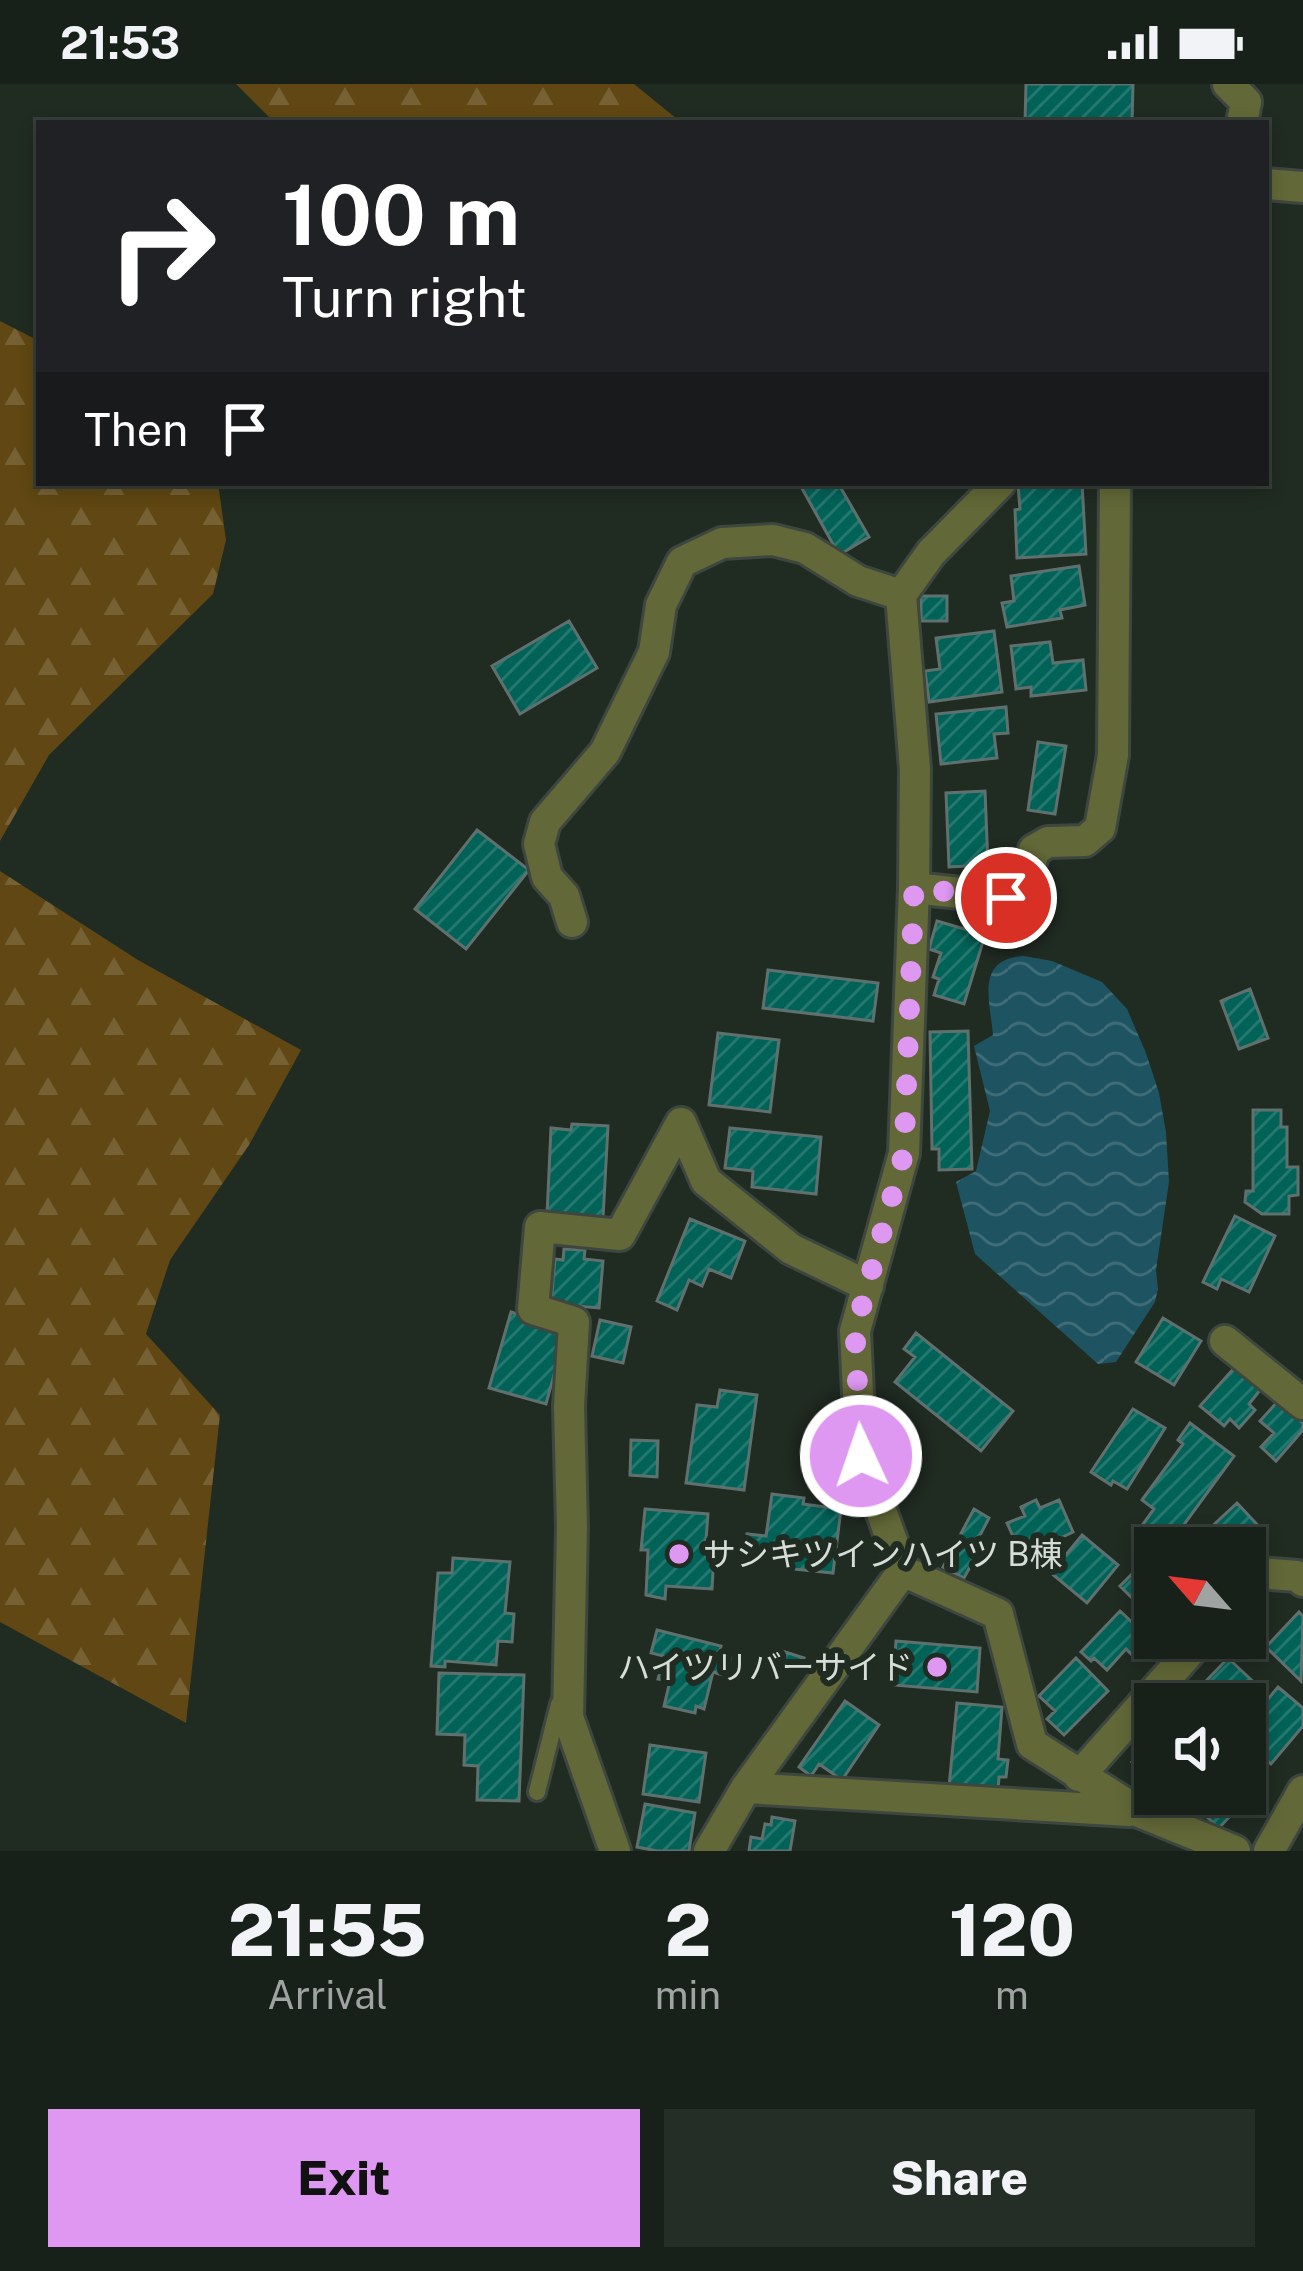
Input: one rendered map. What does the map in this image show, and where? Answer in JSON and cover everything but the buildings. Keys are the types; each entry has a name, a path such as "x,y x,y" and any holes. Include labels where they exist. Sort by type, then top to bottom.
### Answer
{"street":[{"path":"1228,84 1246,102 1243,120"},
{"path":"1269,184 1303,188"},
{"path":"997,486 931,553 901,595 915,770 904,1153 855,1331 861,1456 903,1570 998,1614 1032,1744 1134,1809"},
{"path":"914,888 1006,898 1026,884 1034,850 1048,842 1085,841 1100,829 1113,755 1115,486"},
{"path":"572,922 563,896 547,877 539,844 545,822 605,752 654,652 662,604 682,562 722,544 773,539 805,548 858,581 901,595"},
{"path":"615,1851 568,1717 569,1406 574,1322 533,1309 540,1227 620,1235 681,1123 706,1180 791,1250 868,1286"},
{"path":"1225,1341 1303,1404"},
{"path":"709,1851 746,1788 903,1570"},
{"path":"1266,1574 1297,1576 1303,1581"},
{"path":"1079,1776 1183,1659"},
{"path":"746,1788 1134,1811"},
{"path":"1269,1851 1303,1792"},
{"path":"1147,1815 1235,1851"}],"lane":[{"path":"536,1792 569,1662"}],"green space":[{"path":"236,84 634,84 678,120 272,120"},
{"path":"0,321 36,339 36,486 218,486 226,540 213,594 49,755 0,841"},
{"path":"0,871 138,960 301,1050 249,1145 170,1260 146,1334 220,1415 186,1723 0,1622"}],"water":[{"path":"1024,956 1052,961 1102,982 1127,1009 1159,1093 1169,1182 1156,1270 1158,1289 1155,1302 1116,1362 1098,1364 975,1254 956,1182 976,1171 990,1111 974,1046 993,1035 992,973 1008,959"}],"place":[{"name":"サシキツインハイツ B棟","path":"679,1554"},
{"name":"ハイツリバーサイド","path":"937,1667"}],"route":[{"path":"861,1456 855,1331 904,1153 914,888 1006,898"}]}
